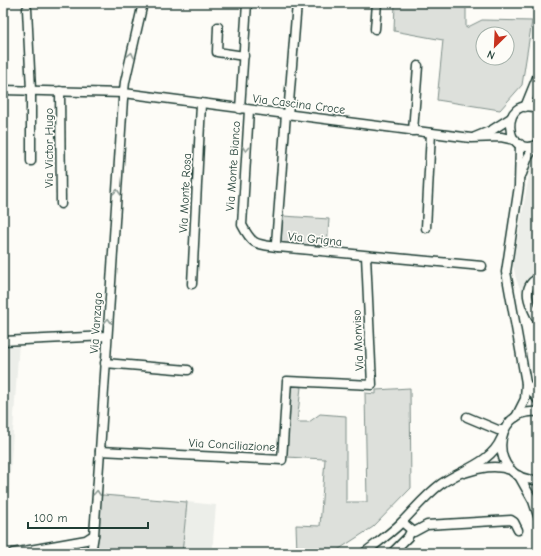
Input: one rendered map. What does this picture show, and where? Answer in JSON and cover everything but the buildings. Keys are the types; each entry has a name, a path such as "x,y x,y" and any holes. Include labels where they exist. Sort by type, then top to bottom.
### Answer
{"street":[{"name":"Via Vanzago","path":"89,546 94,535 124,93 143,3"},
{"path":"240,109 247,3"},
{"name":"Via Grigna","path":"297,3 276,243 278,247 482,266"},
{"path":"375,29 377,3"},
{"path":"27,8 31,90 31,161"},
{"path":"218,27 217,52 244,56"},
{"path":"413,131 418,66"},
{"path":"538,75 525,107 538,109"},
{"name":"Via Cascina Croce","path":"3,90 124,93 471,138 501,137 537,145"},
{"name":"Via Victor Hugo","path":"60,91 61,204"},
{"name":"Via Monte Rosa","path":"192,284 201,104"},
{"name":"Via Cascina Croce","path":"471,138 492,130 511,118 519,109 525,107"},
{"name":"Via Monte Bianco","path":"249,110 242,225 250,240 255,243 278,247"},
{"path":"511,118 509,130 518,142 519,186"},
{"path":"426,228 431,133"},
{"path":"364,553 402,522 427,496 452,477 486,458 496,450 504,430 516,417 525,399 526,383 506,272 519,186 528,157 537,145"},
{"name":"Via Monviso","path":"287,381 372,385 366,256"},
{"path":"538,278 531,284 527,293 530,305 538,321"},
{"path":"3,341 107,336"},
{"path":"105,363 188,370"},
{"name":"Via Conciliazione","path":"100,451 282,460 287,381"},
{"path":"526,383 538,400"},
{"path":"516,417 525,413 538,412"},
{"path":"467,417 504,430"},
{"path":"501,439 502,456 511,470"},
{"path":"452,477 489,467 501,466 511,470 519,476 538,480"},
{"path":"519,476 533,501 538,516"},
{"path":"402,522 411,531 417,531 427,525 504,520 514,522 518,530"},
{"path":"392,553 408,537 411,531"},
{"path":"13,553 89,546"}],"shaded area":[{"path":"395,3 466,3 466,28 482,20 532,21 522,85 500,110 437,100 443,40 394,31"},
{"path":"538,148 538,328 516,279 513,264 532,159"},
{"path":"283,216 329,219 327,248 284,244 281,241"},
{"path":"19,342 5,550 3,550 3,343"},
{"path":"295,386 301,387 297,422 309,422 320,414 346,416 346,502 367,502 365,393 376,394 376,390 410,388 411,488 373,527 333,553 297,553 296,525 320,526 325,459 286,457 291,388"},
{"path":"103,495 187,502 182,553 97,553 100,496"},
{"path":"187,502 216,505 212,553 182,553"}]}
